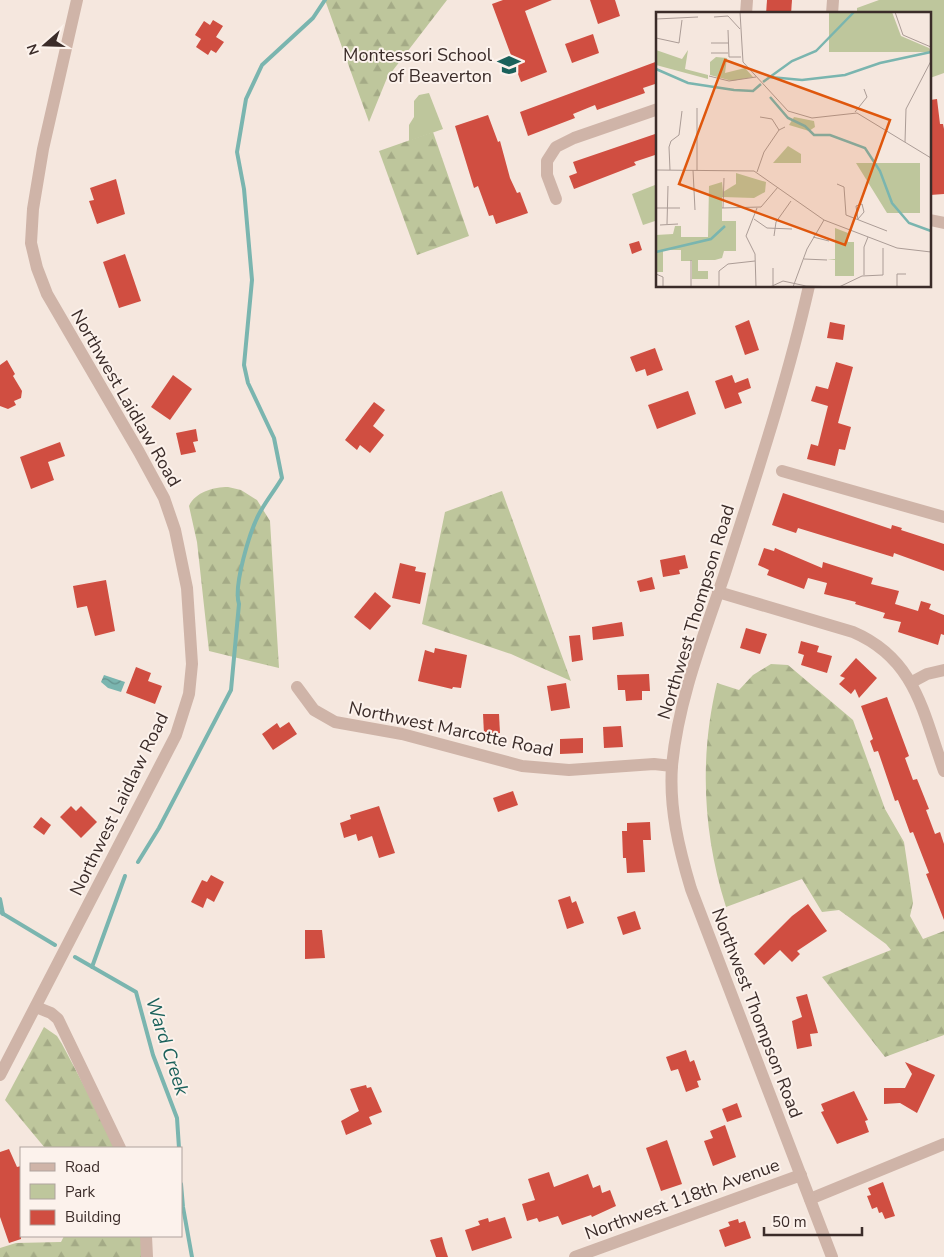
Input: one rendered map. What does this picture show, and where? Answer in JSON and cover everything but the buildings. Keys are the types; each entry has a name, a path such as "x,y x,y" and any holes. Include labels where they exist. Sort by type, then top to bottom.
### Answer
{"street":[{"name":"Northwest Laidlaw Road","path":"0,1075 176,735 189,694 192,664 191,626 184,568 170,514 139,452 47,294 37,268 31,243 32,216 37,179 77,0"},
{"path":"556,199 548,175 547,161 556,147 574,138 656,110"},
{"name":"Northwest Thompson Road","path":"808,288 776,407 679,723 672,766 674,824 691,889 832,1257"},
{"path":"782,471 944,517"},
{"path":"718,592 853,632 873,641 894,658 912,682 944,771"},
{"path":"912,682 927,674 944,670"},
{"name":"Northwest Marcotte Road","path":"297,688 314,710 335,722 402,734 504,762 536,768 569,770 654,764 672,766"},
{"path":"36,1007 51,1013 58,1019 120,1147"},
{"path":"810,1199 944,1144"},
{"name":"Northwest 118th Avenue","path":"575,1257 801,1175"},
{"path":"146,1237 147,1257"}],"green space":[{"path":"325,0 447,0 387,78 369,122"},
{"path":"879,0 944,0 944,73 932,77 932,12 857,12 857,8"},
{"path":"429,93 443,129 409,141 409,125 414,117 414,101 419,95"},
{"path":"433,132 469,236 417,255 379,151"},
{"path":"655,185 656,221 643,225 632,194"},
{"path":"228,487 241,490 257,500 270,521 279,668 209,651 197,542 189,506 196,497 206,491"},
{"path":"502,491 571,681 511,654 422,624 445,512"},
{"path":"771,664 788,665 853,720 885,809 904,842 913,903 910,916 923,939 944,931 944,1035 885,1057 822,977 891,950 886,944 839,910 822,912 802,879 726,907 712,852 708,824 706,768 711,711 717,683 739,690 753,675"},
{"path":"44,1027 57,1036 62,1044 116,1147 44,1147 5,1100"},
{"path":"64,1237 143,1237 145,1257 0,1257 0,1248 16,1243 61,1242"}],"water":[{"path":"104,675 125,682 121,692 108,688 101,682"}],"waterway":[{"path":"138,862 159,828 231,690 239,604 238,585 243,559 259,514 282,478 274,438 248,383 244,365 252,280 244,189 237,152 246,99 262,65 313,18 325,0"},
{"path":"92,967 125,876"},
{"path":"0,899 3,914"},
{"name":"Ward Creek","path":"0,912 55,945"},
{"name":"Ward Creek","path":"75,957 136,992 153,1055 177,1118 179,1147"},
{"name":"Ward Creek","path":"182,1196 192,1257"}],"place":[{"name":"Montessori School of Beaverton","path":"509,65"}]}
